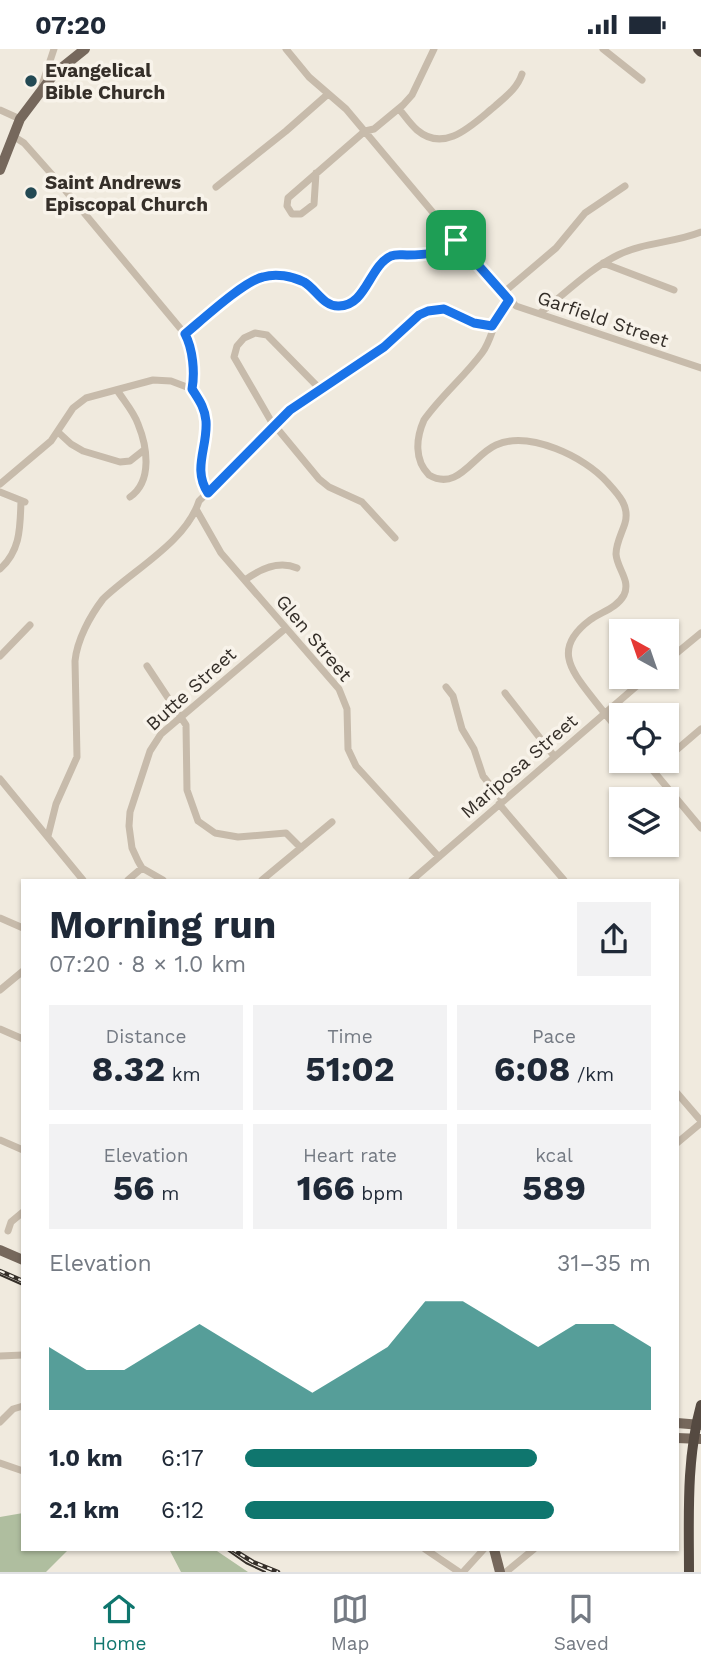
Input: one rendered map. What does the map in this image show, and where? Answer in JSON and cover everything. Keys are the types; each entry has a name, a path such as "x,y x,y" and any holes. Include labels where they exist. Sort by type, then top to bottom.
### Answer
{"highway":[{"path":"682,1572 701,1405"},
{"path":"688,1572 689,1524"}],"main road":[{"path":"0,170 20,119 54,75 85,49"},
{"path":"0,1250 21,1259"},
{"path":"679,1423 698,1425"},
{"path":"679,1438 698,1439"},
{"path":"495,1551 500,1572"}],"street":[{"path":"40,92 54,49"},
{"name":"Garfield Street","path":"285,49 309,77 365,131 456,240 516,306 701,368"},
{"path":"316,173 314,204 301,215 292,214 287,207 288,198 316,173 365,131 374,129 399,109 412,95 434,49"},
{"path":"603,49 642,80"},
{"path":"399,109 417,130 428,137 450,137 464,132 500,101 519,84 522,74"},
{"path":"216,187 328,94"},
{"path":"0,110 20,119"},
{"path":"13,136 24,143 60,184 185,334 189,341 194,379 192,389"},
{"path":"503,293 556,248 585,213 625,186"},
{"path":"540,313 603,263 620,254 648,245 676,241 701,232"},
{"path":"185,334 259,278 294,277 307,284 326,302 339,306 352,302 359,296 382,262 391,256 434,254 456,240"},
{"path":"603,263 674,290"},
{"path":"509,300 492,326 482,353 424,419 420,431 418,458 429,475 445,480 459,475 489,449 499,444 510,441 533,443 554,448 579,459 597,472 617,493 626,510 626,520 616,552 626,584 625,592 617,604 581,628 568,655 572,673 609,719"},
{"path":"48,836 56,804 77,757 77,646 103,599 183,530 194,516 199,501 290,410 384,347 416,317 428,311 444,309 474,323 492,326"},
{"path":"320,389 267,335 255,333 241,340 235,349 235,361 275,425 319,479 362,502 395,538"},
{"path":"0,484 51,441 73,408 82,400 158,379 192,389 201,403 206,417 200,480 208,493"},
{"path":"117,390 138,421 144,450 143,483 130,497"},
{"path":"58,432 83,451 120,462 130,461 144,450"},
{"path":"0,492 23,502 18,545 9,561 0,569"},
{"name":"Glen Street","path":"197,509 221,553 339,689 347,709 348,749 356,766 439,857"},
{"path":"245,580 268,566 290,565 297,568"},
{"path":"0,656 30,625"},
{"name":"Butte Street","path":"142,868 130,840 131,812 153,744 161,734 286,628"},
{"path":"679,651 701,633"},
{"path":"147,666 186,725 187,790 198,821 215,833 238,837 286,833 301,848"},
{"path":"446,687 453,696 462,729 474,748 483,776 563,879"},
{"name":"Mariposa Street","path":"413,879 633,689"},
{"path":"505,693 554,755"},
{"path":"679,748 701,729"},
{"path":"655,773 701,826"},
{"path":"0,779 82,879"},
{"path":"263,879 332,822"},
{"path":"129,879 142,868 161,879"},
{"path":"0,918 21,927"},
{"path":"0,990 21,973"},
{"path":"0,1029 21,1038"},
{"path":"679,1095 701,1122 679,1141"},
{"path":"0,1140 21,1149"},
{"path":"8,1231 11,1222 21,1214"},
{"path":"0,1356 21,1355"},
{"path":"0,1422 13,1409 21,1407"},
{"path":"0,1462 21,1470"},
{"path":"428,1551 461,1572 482,1551"},
{"path":"506,1572 532,1551"}],"green space":[{"path":"21,1513 21,1551 67,1551 46,1572 0,1572 0,1517"},
{"path":"170,1551 217,1551 248,1572 181,1572"}],"tram line":[{"path":"0,1275 21,1284"},
{"path":"229,1551 265,1572"}],"railway":[{"path":"0,1271 21,1280"},
{"path":"235,1551 278,1572"}],"place":[{"name":"Evangelical Bible Church","path":"31,81"},
{"name":"Saint Andrews Episcopal Church","path":"31,193"}],"route":[{"path":"456,240 509,300 492,326 474,323 444,309 419,315 384,347 290,410 208,493 200,480 206,417 192,389 194,379 189,341 185,334 259,278 294,277 307,284 326,302 339,306 352,302 359,296 382,262 391,256 434,254 456,240"}]}
